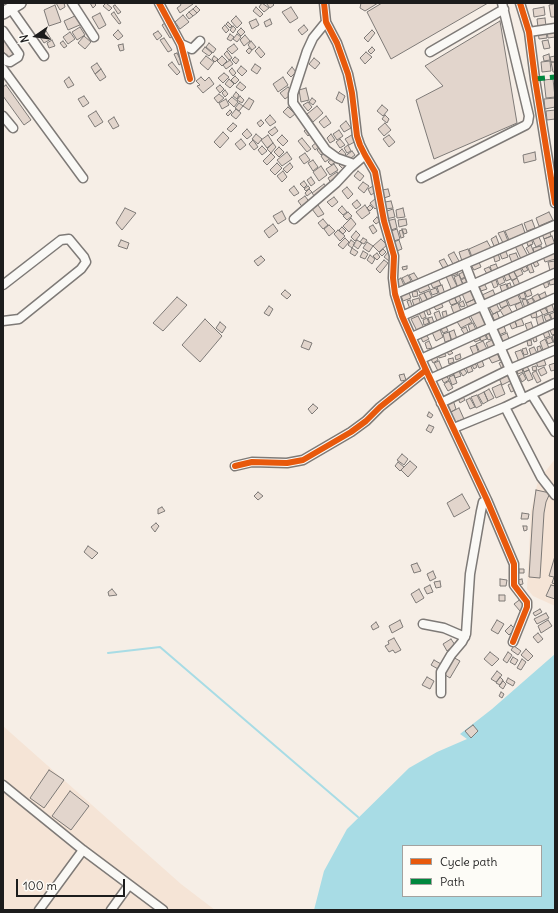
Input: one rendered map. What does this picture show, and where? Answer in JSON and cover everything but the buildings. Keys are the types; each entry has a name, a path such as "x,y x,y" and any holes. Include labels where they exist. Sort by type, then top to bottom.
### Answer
{"street":[{"path":"72,3 94,37"},
{"path":"159,3 181,44 190,79"},
{"path":"324,3 326,22 337,43 348,74 352,93 357,136 365,155 375,172 384,221 394,252 395,259 393,278 395,294 402,316 487,500 514,564 514,585 527,602 527,607 513,642"},
{"path":"520,3 529,32 555,203"},
{"path":"421,178 526,125 529,116 503,6 430,52"},
{"path":"11,8 44,56"},
{"path":"326,22 313,38 306,51 293,94 293,103 326,150 337,158 354,164"},
{"path":"529,32 555,28"},
{"path":"3,31 19,54 18,57 10,62 3,58"},
{"path":"181,44 192,49 200,41"},
{"path":"3,69 83,178"},
{"path":"3,116 13,128"},
{"path":"294,219 336,183 365,155"},
{"path":"395,294 555,225"},
{"path":"3,285 61,240 69,239 84,257 86,262 81,269 19,319 3,321"},
{"path":"402,316 555,248"},
{"path":"465,264 523,399"},
{"path":"412,337 555,273"},
{"path":"421,359 555,298"},
{"path":"430,379 555,323"},
{"path":"441,403 510,369 555,350"},
{"path":"235,466 252,462 287,463 303,460 351,432 426,370"},
{"path":"454,428 532,395 555,383"},
{"path":"532,395 555,432"},
{"path":"505,407 541,477 555,495"},
{"path":"441,693 441,672 451,655 465,637 470,574 481,511 484,502 487,500"},
{"path":"423,624 444,628 465,637"},
{"path":"3,785 129,886 163,910"},
{"path":"39,910 83,850"},
{"path":"111,910 129,886"}],"shaded area":[{"path":"555,459 555,606 533,596 527,589 531,511 538,481"},
{"path":"3,726 181,884 215,910 3,910"}],"water":[{"path":"555,654 555,910 314,910 324,871 347,829 409,768 437,752 467,739 460,734 492,709"}],"waterway":[{"path":"108,653 160,647 358,817"}],"marked path":[{"path":"535,79 555,77"}],"cycle path":[{"path":"159,3 181,44 190,79"},
{"path":"324,3 326,22 337,43 348,74 352,93 357,136 360,145 375,172 384,221 394,256 393,278 395,294 402,316 487,500 514,564 514,585 527,602 527,607 513,642"},
{"path":"520,3 529,32 555,203"},
{"path":"235,466 252,462 287,463 303,460 351,432 426,370"}]}
